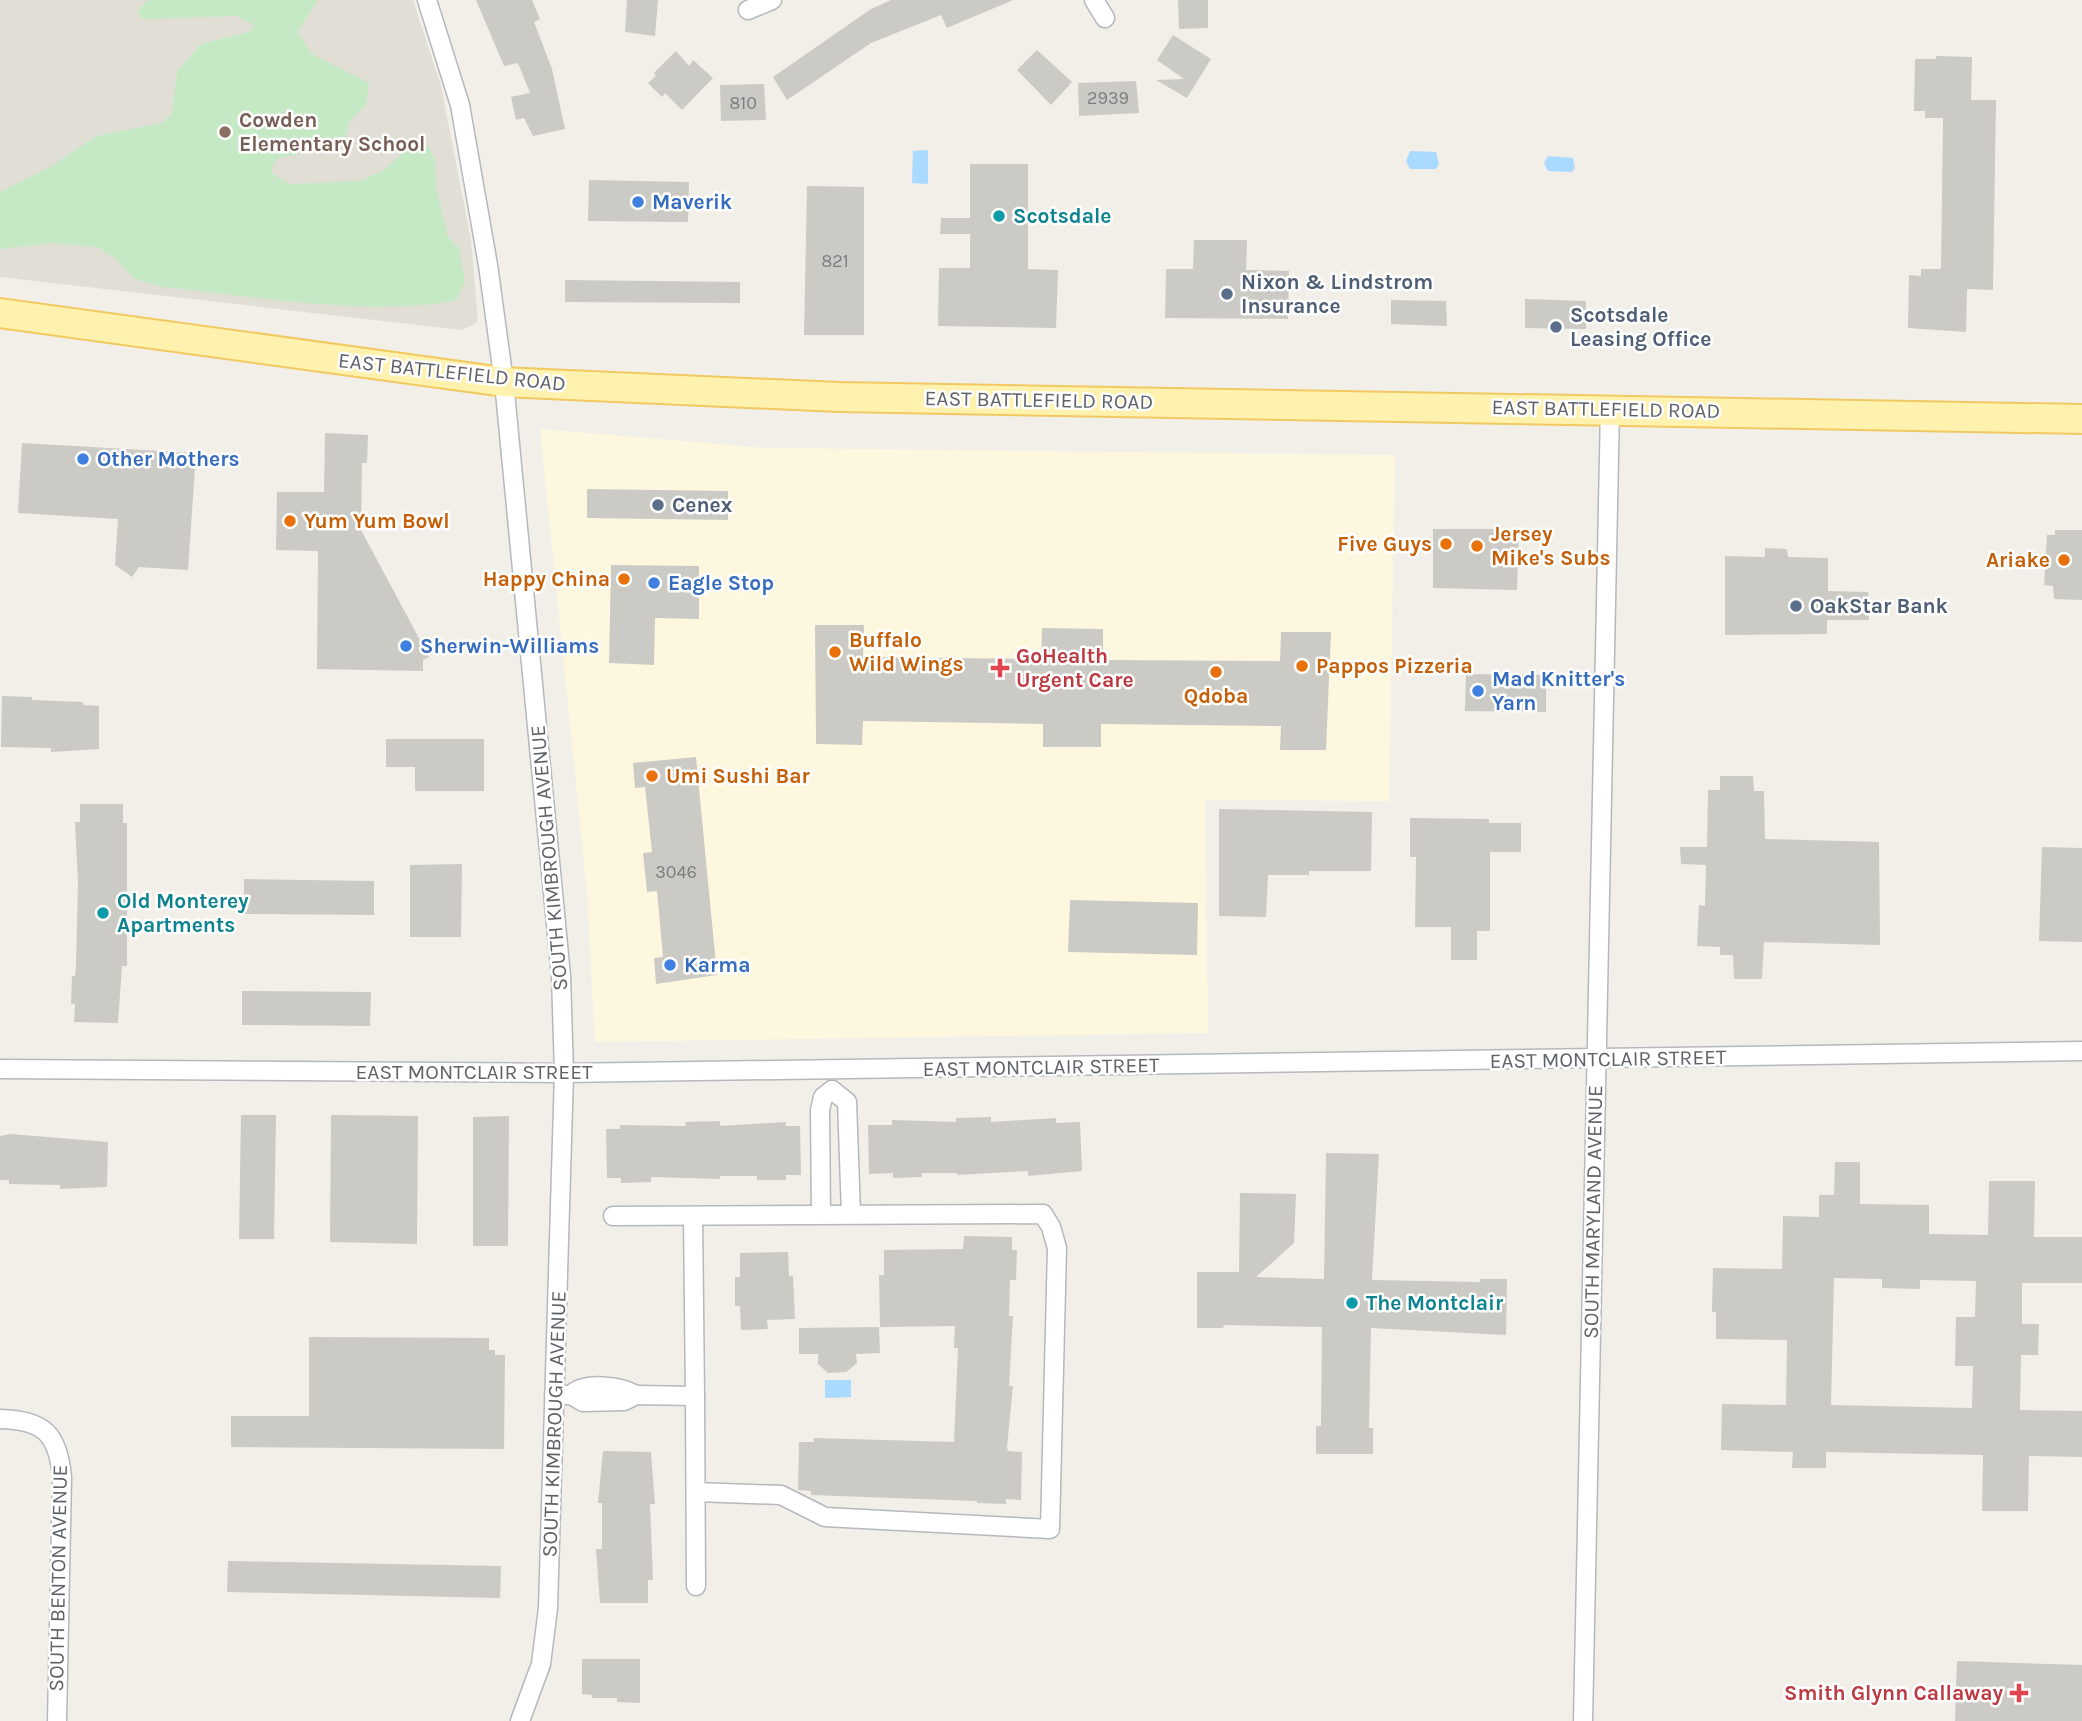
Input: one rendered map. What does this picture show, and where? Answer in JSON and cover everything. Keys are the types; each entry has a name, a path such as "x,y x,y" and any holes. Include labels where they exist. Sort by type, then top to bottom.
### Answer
{"main road":[{"name":"EAST BATTLEFIELD ROAD","path":"0,313 504,382 839,397 1610,408 2082,419"}],"street":[{"name":"SOUTH KIMBROUGH AVENUE","path":"427,0 460,105 488,265 504,382 558,951 564,1073 563,1395 545,1636 533,1690 522,1720"},
{"path":"748,10 772,0"},
{"path":"1094,0 1105,18"},
{"name":"SOUTH MARYLAND AVENUE","path":"1583,1721 1610,408"},
{"name":"EAST MONTCLAIR STREET","path":"0,1069 564,1073 2082,1051"},
{"path":"830,1070 832,1090 847,1102 851,1214"},
{"path":"821,1214 820,1110 823,1097 832,1090"},
{"path":"613,1216 1043,1214 1051,1227 1057,1248 1050,1529 825,1517 780,1495 696,1492"},
{"path":"693,1216 696,1586"},
{"path":"563,1395 583,1402 624,1401 636,1395 695,1396"},
{"name":"SOUTH BENTON AVENUE","path":"0,1419 31,1423 52,1436 59,1452 62,1478 57,1721"}],"shaded area":[{"name":"Cowden Elementary School","path":"0,0 413,0 441,86 471,240 478,322 462,330 0,277"},
{"path":"540,429 764,448 1395,455 1389,801 1205,800 1208,1033 595,1042 587,892"}],"green space":[{"path":"148,0 318,0 297,32 312,54 369,83 366,104 350,121 342,148 276,159 271,173 289,184 360,181 384,170 408,148 428,146 435,160 436,187 448,237 459,248 465,282 456,300 423,305 349,306 161,287 133,278 115,258 97,247 52,243 0,249 0,192 52,166 96,136 162,123 172,113 177,72 201,44 249,32 254,25 237,16 142,19 137,11"}],"water":[{"path":"928,150 928,184 912,183 913,151"},
{"path":"1410,151 1436,152 1439,164 1436,169 1410,169 1406,161"},
{"path":"1548,156 1573,158 1575,168 1572,172 1548,171 1544,163"},
{"path":"825,1380 851,1380 851,1397 825,1398"}],"building":[{"path":"476,0 532,0 540,19 534,22 552,69 565,129 533,136 524,118 516,120 511,97 530,93 518,63 504,66"},
{"path":"627,0 658,0 655,36 625,32"},
{"path":"891,0 1013,0 947,28 941,15 871,43 787,100 773,77 871,9"},
{"path":"1178,0 1208,0 1208,28 1179,29"},
{"path":"1173,35 1211,59 1187,98 1156,80 1184,79 1157,60"},
{"path":"1037,50 1072,82 1051,105 1017,70"},
{"path":"676,51 689,66 693,60 713,78 682,110 665,93 662,97 648,83"},
{"path":"1936,56 1972,57 1971,100 1996,100 1993,290 1967,289 1966,332 1908,328 1909,275 1921,276 1921,269 1941,269 1943,118 1925,118 1925,111 1914,111 1915,59 1936,59"},
{"path":"1136,81 1139,113 1079,116 1078,83"},
{"path":"764,84 766,120 721,121 720,85"},
{"name":"Scotsdale","path":"970,164 1028,164 1028,269 1058,270 1056,328 938,326 939,268 970,268 970,234 940,234 941,218 970,218"},
{"name":"Maverik","path":"589,180 689,182 688,222 588,221"},
{"path":"807,186 864,187 864,335 804,335"},
{"name":"Nixon & Lindstrom Insurance","path":"1194,240 1247,240 1246,270 1289,271 1288,319 1165,318 1166,269 1193,269"},
{"path":"565,280 740,282 740,303 565,302"},
{"path":"1525,299 1586,301 1586,329 1525,328"},
{"path":"1391,300 1446,301 1447,326 1391,324"},
{"path":"325,433 368,435 367,463 362,463 361,530 429,657 423,660 423,671 317,669 318,551 276,550 277,492 324,492"},
{"path":"22,443 196,453 188,570 139,567 132,577 115,565 118,519 18,513"},
{"path":"587,489 728,491 728,520 587,518"},
{"path":"1433,529 1519,529 1517,590 1433,588"},
{"name":"Ariake","path":"2055,530 2082,530 2082,600 2054,599 2053,586 2044,585 2047,535 2055,535"},
{"name":"OakStar Bank","path":"1765,548 1787,549 1788,557 1828,558 1828,591 1868,592 1869,620 1827,620 1827,634 1725,635 1725,556 1765,557"},
{"path":"611,565 699,566 699,619 655,618 654,665 609,663"},
{"path":"815,625 864,625 863,657 1041,659 1042,628 1103,629 1103,660 1280,661 1281,632 1331,632 1326,750 1280,750 1281,726 1101,724 1101,747 1043,747 1043,724 863,721 862,745 816,744"},
{"path":"1466,674 1546,675 1546,712 1465,711"},
{"path":"2,696 83,702 83,705 99,706 99,749 51,752 51,748 1,747"},
{"path":"386,739 484,739 484,791 415,791 415,767 386,767"},
{"path":"696,757 717,975 656,984 654,958 663,957 657,891 647,892 643,853 652,852 645,787 635,788 633,763"},
{"path":"1720,776 1753,776 1754,791 1764,791 1765,839 1879,842 1880,945 1764,942 1762,979 1734,979 1733,955 1720,955 1720,947 1697,946 1699,905 1705,906 1706,865 1681,864 1680,847 1707,847 1708,790 1720,790"},
{"name":"Old Monterey Apartments","path":"80,804 123,804 123,823 127,823 127,966 122,966 118,1023 74,1022 75,1004 71,1004 72,976 75,976 76,963 78,882 75,822 80,822"},
{"path":"1219,809 1372,812 1371,871 1309,871 1309,875 1268,875 1266,917 1219,916"},
{"path":"1410,818 1489,819 1489,823 1521,823 1521,852 1490,852 1490,931 1477,931 1477,960 1451,960 1451,927 1415,927 1416,857 1410,857"},
{"path":"2042,847 2082,848 2082,942 2039,941"},
{"path":"462,864 461,937 410,937 410,865"},
{"path":"244,879 374,881 374,915 244,914"},
{"path":"1070,900 1198,903 1197,955 1068,952"},
{"path":"242,991 371,992 370,1026 242,1025"},
{"path":"241,1115 276,1115 274,1239 239,1239"},
{"path":"331,1115 418,1116 417,1244 330,1242"},
{"path":"509,1116 508,1246 473,1246 473,1117"},
{"path":"991,1117 991,1122 1056,1118 1056,1123 1080,1122 1082,1171 1028,1176 1028,1171 957,1175 922,1173 922,1177 893,1178 893,1173 869,1174 868,1125 892,1125 892,1120 956,1122 956,1118"},
{"path":"720,1121 720,1126 786,1122 786,1126 800,1126 801,1175 786,1175 786,1180 757,1180 757,1176 720,1176 720,1179 651,1177 651,1182 621,1183 621,1178 607,1178 606,1129 620,1129 620,1125 686,1126 685,1122"},
{"path":"10,1134 108,1142 107,1187 60,1189 60,1185 9,1184 9,1180 0,1180 0,1136"},
{"name":"The Montclair","path":"1326,1153 1379,1154 1372,1280 1480,1282 1480,1279 1507,1279 1506,1335 1371,1328 1369,1428 1373,1428 1373,1454 1316,1454 1316,1426 1321,1426 1322,1327 1224,1325 1223,1328 1197,1328 1197,1272 1239,1272 1240,1193 1296,1194 1294,1243 1256,1277 1324,1279"},
{"path":"1835,1162 1860,1162 1860,1204 1929,1205 1929,1234 1988,1235 1989,1181 2035,1181 2034,1237 2082,1237 2082,1283 2022,1283 2022,1324 2039,1324 2038,1355 2021,1355 2020,1410 2082,1411 2082,1457 2029,1456 2028,1511 1982,1511 1983,1455 1826,1452 1826,1468 1792,1468 1793,1452 1721,1450 1722,1404 1786,1405 1787,1340 1716,1339 1716,1312 1712,1312 1713,1268 1782,1269 1783,1216 1819,1217 1819,1195 1834,1195","holes":["1834,1278 1882,1279 1882,1288 1920,1289 1920,1280 1976,1281 1975,1317 1956,1317 1955,1366 1973,1366 1972,1408 1831,1405"]},
{"path":"964,1236 1012,1237 1012,1250 1017,1250 1016,1280 1010,1280 1009,1316 1013,1316 1009,1386 1013,1386 1007,1447 1008,1451 1022,1452 1021,1500 1006,1499 1006,1504 977,1503 811,1495 811,1491 798,1490 799,1442 814,1442 814,1438 954,1442 958,1348 954,1348 955,1326 880,1327 879,1275 884,1275 884,1250 963,1249"},
{"path":"788,1252 789,1276 793,1276 795,1319 767,1320 768,1329 741,1330 740,1306 735,1306 735,1277 740,1277 740,1253"},
{"path":"879,1327 880,1353 856,1354 857,1363 846,1372 828,1373 818,1364 818,1354 799,1354 799,1328"},
{"path":"309,1337 489,1338 489,1350 495,1350 495,1355 505,1355 504,1449 231,1447 231,1416 309,1416"},
{"path":"603,1451 651,1452 655,1504 650,1504 653,1580 648,1580 648,1603 600,1603 596,1549 602,1549 602,1503 598,1503"},
{"path":"228,1561 501,1566 500,1598 227,1592"},
{"path":"582,1659 640,1659 640,1703 617,1702 617,1698 592,1698 592,1695 582,1694"},
{"name":"Smith Glynn Callaway","path":"1957,1661 2082,1665 2082,1721 1955,1721"}],"place":[{"name":"Cowden Elementary School","path":"225,132"},
{"name":"Maverik","path":"638,202"},
{"name":"Scotsdale","path":"999,216"},
{"name":"Nixon & Lindstrom Insurance","path":"1227,294"},
{"name":"Scotsdale Leasing Office","path":"1556,327"},
{"name":"Other Mothers","path":"83,459"},
{"name":"Cenex","path":"658,505"},
{"name":"Yum Yum Bowl","path":"290,521"},
{"name":"Five Guys","path":"1446,544"},
{"name":"Jersey Mike's Subs","path":"1477,546"},
{"name":"Ariake","path":"2064,560"},
{"name":"Happy China","path":"624,579"},
{"name":"Eagle Stop","path":"654,583"},
{"name":"OakStar Bank","path":"1796,606"},
{"name":"Sherwin-Williams","path":"406,646"},
{"name":"Buffalo Wild Wings","path":"835,652"},
{"name":"Pappos Pizzeria","path":"1302,666"},
{"name":"GoHealth Urgent Care","path":"1000,668"},
{"name":"Qdoba","path":"1216,672"},
{"name":"Mad Knitter's Yarn","path":"1478,691"},
{"name":"Umi Sushi Bar","path":"652,776"},
{"name":"Old Monterey Apartments","path":"103,913"},
{"name":"Karma","path":"670,965"},
{"name":"The Montclair","path":"1352,1303"},
{"name":"Smith Glynn Callaway","path":"2019,1693"}]}
